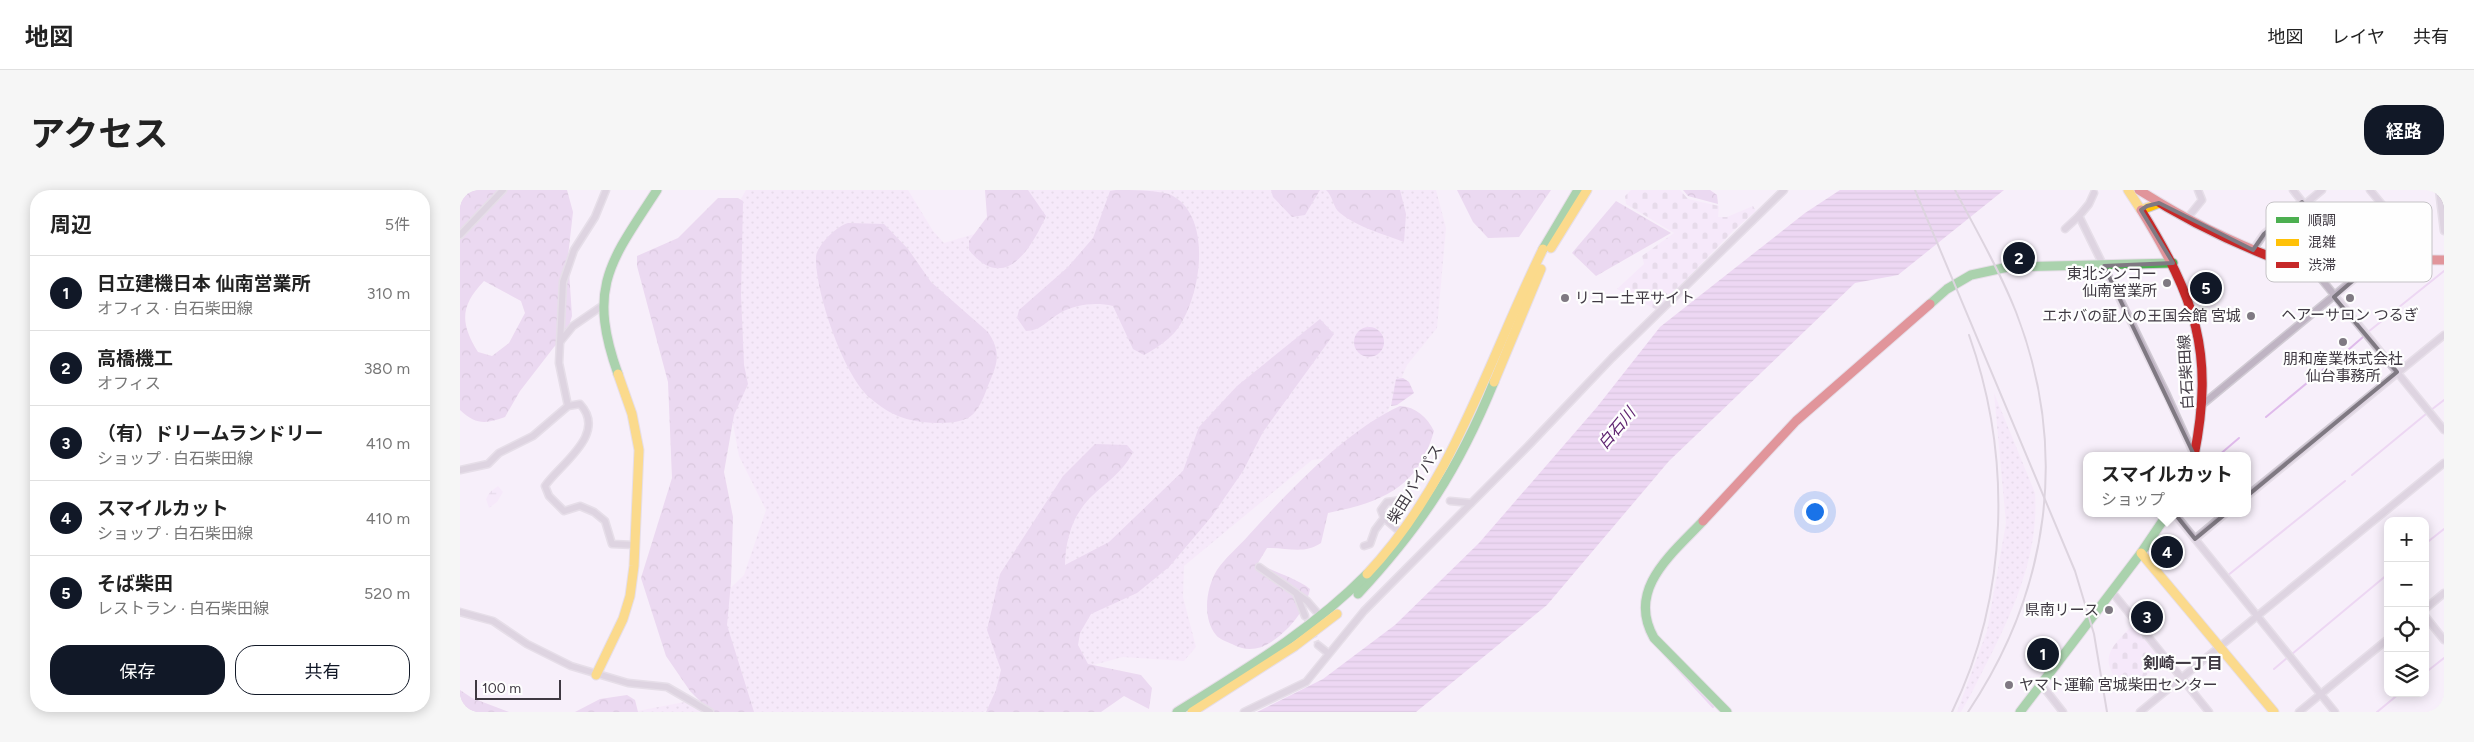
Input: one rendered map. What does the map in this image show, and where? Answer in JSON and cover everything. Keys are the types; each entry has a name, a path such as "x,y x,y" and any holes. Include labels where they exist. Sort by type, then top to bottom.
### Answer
{"main road":[{"path":"596,675 616,638 627,606 632,583 640,472 636,429 610,349 602,306 607,277 617,253 656,190"},
{"name":"柴田バイパス","path":"1177,712 1276,650 1321,617 1354,588 1401,532 1423,502 1457,442 1530,273 1554,228 1578,190"},
{"name":"柴田バイパス","path":"1192,712 1295,646 1324,624 1378,574 1425,516 1450,476 1473,430 1520,314 1549,251 1587,190"},
{"name":"白石柴田線","path":"2128,190 2173,263 2188,295 2198,331 2201,349 2203,404 2195,452"},
{"path":"2142,191 2159,203 2266,255"},
{"path":"2141,210 2152,204 2159,203"},
{"path":"1727,712 1663,648 1647,626 1644,601 1646,588 1669,558 1796,421 1958,282 1982,271 2008,267 2173,263"},
{"path":"2020,712 2112,592 2165,517"},
{"path":"2141,553 2274,712"}],"street":[{"path":"460,235 503,190"},
{"path":"568,406 560,370 563,282 574,250 595,217 606,190"},
{"path":"1244,712 1306,682 1364,611 1612,358 1784,190"},
{"path":"2189,216 2202,200 2198,190"},
{"path":"2293,190 2302,202"},
{"path":"2306,202 2322,190"},
{"path":"2370,190 2380,202"},
{"path":"2439,190 2444,231"},
{"path":"2065,229 2089,204 2094,193"},
{"path":"2079,216 2167,395 2192,452"},
{"path":"2253,250 2266,232"},
{"path":"2323,282 2444,430"},
{"path":"2203,404 2351,282"},
{"path":"560,343 573,326 602,306"},
{"path":"2251,493 2444,334"},
{"path":"460,470 488,464 499,453 533,436 568,406 580,404 588,417 589,426 575,454 545,486 549,496 564,511 580,506 601,517 607,526 610,542 614,545 634,545"},
{"path":"2140,712 2444,463"},
{"path":"1401,532 1384,518 1382,510 1388,502 1410,499"},
{"path":"1450,501 1470,503"},
{"path":"2177,517 2335,712"},
{"path":"2195,538 2221,517"},
{"path":"1364,546 1370,544 1375,530 1384,518"},
{"path":"1259,567 1296,593 1321,617"},
{"path":"2112,592 2209,712"},
{"path":"1296,593 1305,616"},
{"path":"2427,607 2444,593"},
{"path":"460,612 493,621 552,658 596,675 628,683 667,687 710,712"},
{"path":"2429,621 2444,640"},
{"path":"2299,712 2384,642"},
{"path":"1318,645 1328,653"},
{"path":"2041,684 2063,712"}],"highlighted area":[{"path":"2302,202 2347,259 2378,259 2334,297 2397,372 2195,539 2171,509 2194,455 2104,266 2173,263 2141,210 2147,206 2159,203 2253,250 2264,234"}],"green space":[{"path":"460,190 567,190 573,212 568,256 572,316 566,335 554,347 520,391 505,417 481,422 476,421 460,410","holes":["484,281 521,301 525,313 509,343 492,356 478,352 468,332 465,315 470,299 476,290"]},
{"path":"746,190 908,190 933,231 944,243 991,229 1007,190 1436,190 1446,228 1437,328 1407,365 1382,425 1346,456 1312,460 1184,566 1183,597 1196,647 1184,661 1123,657 1048,677 983,712 632,712 706,698 673,644 744,575 766,510 739,456 726,387 728,222"},
{"path":"985,190 1028,190 1046,216 1024,253 1015,262 1005,267 994,268 982,262 969,250 969,241 987,217"},
{"path":"1271,190 1320,190 1305,215 1292,217 1273,197"},
{"path":"1326,190 1400,190 1406,214 1404,242 1370,230 1347,218 1338,211"},
{"path":"1457,190 1551,190 1519,237 1488,238 1473,222"},
{"path":"1631,190 1680,190 1688,199 1719,206 1718,217 1727,217 1753,206 1756,211 1734,230 1657,310 1617,289 1644,264 1642,256 1674,233 1626,204 1625,196"},
{"path":"1683,190 1710,190 1717,195 1718,204 1688,196"},
{"path":"1110,191 1150,191 1169,194 1184,204 1193,220 1198,238 1197,280 1192,300 1184,318 1168,339 1144,355 1133,349 1113,306 1093,304 1079,306 1060,313 1031,331 1026,331 1017,318 1019,310 1068,267 1093,238"},
{"path":"718,198 738,198 743,201 741,295 744,365 748,384 734,415 724,472 733,517 731,582 727,625 754,712 711,712 690,691 666,656 641,578 672,478 668,382 637,266 637,256 678,238"},
{"path":"1616,201 1671,233 1596,276 1572,253"},
{"path":"848,223 884,224 908,249 931,282 988,332 996,348 995,368 979,407 970,416 958,421 941,423 921,422 902,418 885,410 859,386 832,331 825,310 817,272 816,257 820,247 833,232"},
{"path":"1320,319 1334,334 1263,432 1243,471 1212,516 1169,567 1137,593 1091,614 1080,633 1078,645 1088,664 1141,675 1152,688 1149,709 1124,696 1101,712 986,712 996,690 1001,670 987,630 1000,574 1063,476 1095,444 1127,445 1133,452 1122,469 1087,501 1077,515 1069,536 1065,565 1109,542 1183,471 1199,427 1237,386"},
{"path":"1994,393 2035,493 2035,520 2025,573 2006,623 1970,696 1961,712 1957,712 1987,631 2006,523"},
{"path":"1400,406 1416,411 1428,421 1434,431 1427,450 1408,479 1395,489 1365,504 1328,513 1321,543 1314,547 1301,550 1267,548 1258,563 1298,581 1310,589 1305,604 1292,624 1269,643 1259,648 1248,649 1238,647 1219,638 1209,620 1207,603 1210,585 1220,566 1318,464 1359,431 1379,417"},
{"path":"498,486 503,492 497,502 489,508 486,499 490,492"},
{"path":"2134,624 2163,662 2125,692 2111,671 2109,655 2117,641"},
{"path":"460,690 472,698 509,712 460,712"},
{"path":"627,695 635,700 638,712 575,712 600,699"}],"water":[{"name":"白石川","path":"1840,190 2004,190 1898,275 1855,283 1669,461 1547,605 1416,712 1257,712 1323,679 1395,625 1479,543 1597,407 1660,327 1805,213"},
{"path":"1369,327 1375,328 1383,336 1383,348 1375,356 1369,357 1363,356 1355,348 1354,342 1355,336 1363,328"},
{"path":"1403,378 1409,382 1414,393 1397,405 1391,406 1396,379"}],"waterway":[{"path":"2432,281 2444,271"},
{"path":"2368,332 2430,282"},
{"path":"2348,350 2363,337"},
{"path":"2266,417 2325,368"},
{"path":"2431,410 2444,400"},
{"path":"2352,475 2426,414"},
{"path":"2223,452 2239,438"},
{"path":"2227,576 2345,481"},
{"path":"2429,541 2444,529"},
{"path":"2292,654 2384,577"},
{"path":"1662,652 1713,707"},
{"path":"2274,669 2287,658"},
{"path":"2429,670 2444,658"},
{"path":"2377,712 2395,697"}],"tunnel":[{"path":"1305,616 1318,645"}],"railway":[{"path":"1915,190 2075,571 2094,634 2107,712"},
{"path":"1955,190 1995,265 2016,312 2033,364 2042,415 2046,467 2043,518 2033,568 2018,617 1996,665 1968,712"},
{"path":"1952,712 1971,667 1985,621 1994,573 1998,525 1998,477 1992,428 1983,381 1969,335"}],"traffic: fast":[{"path":"618,374 604,319 604,297 608,276 627,237 657,190"},
{"path":"1543,249 1578,190"},
{"path":"1930,304 1947,289 1971,275 2008,267 2173,263"},
{"path":"1358,594 1381,569 1420,520 1467,443 1494,382"},
{"path":"2020,712 2141,553 2165,517"},
{"path":"1703,521 1678,546 1656,574 1649,588 1645,604 1647,620 1654,638 1727,712"},
{"path":"1177,712 1300,632 1346,595 1367,574"}],"traffic: slow":[{"path":"1551,248 1587,190"},
{"path":"2128,190 2141,210 2159,203"},
{"path":"1367,574 1397,538 1423,500 1446,460 1467,419 1543,249"},
{"path":"1494,382 1541,269"},
{"path":"596,675 623,619 630,596 634,566 639,450 632,414 618,374"},
{"path":"2141,553 2274,712"},
{"path":"1192,712 1295,646 1337,614"}],"traffic: jam":[{"path":"2139,190 2206,228 2266,255"},
{"path":"2141,210 2175,271 2196,327 2201,356 2202,386 2200,419 2195,452"},
{"path":"2432,260 2444,260"},
{"path":"1703,521 1796,421 1930,304"}],"place":[{"name":"高橋機工","path":"2019,258"},
{"name":"東北シンコー 仙南営業所","path":"2167,283"},
{"name":"そば柴田","path":"2206,288"},
{"name":"リコー土平サイト","path":"1565,298"},
{"name":"ヘアーサロン つるぎ","path":"2350,298"},
{"name":"エホバの証人の王国会館 宮城","path":"2251,316"},
{"name":"朋和産業株式会社 仙台事務所","path":"2343,342"},
{"name":"スマイルカット","path":"2167,552"},
{"name":"県南リース","path":"2109,610"},
{"name":"（有）ドリームランドリー","path":"2147,617"},
{"name":"日立建機日本 仙南営業所","path":"2043,654"},
{"name":"ヤマト運輸 宮城柴田センター","path":"2009,685"}],"district":[{"name":"剣崎一丁目","path":"2183,663"}]}
